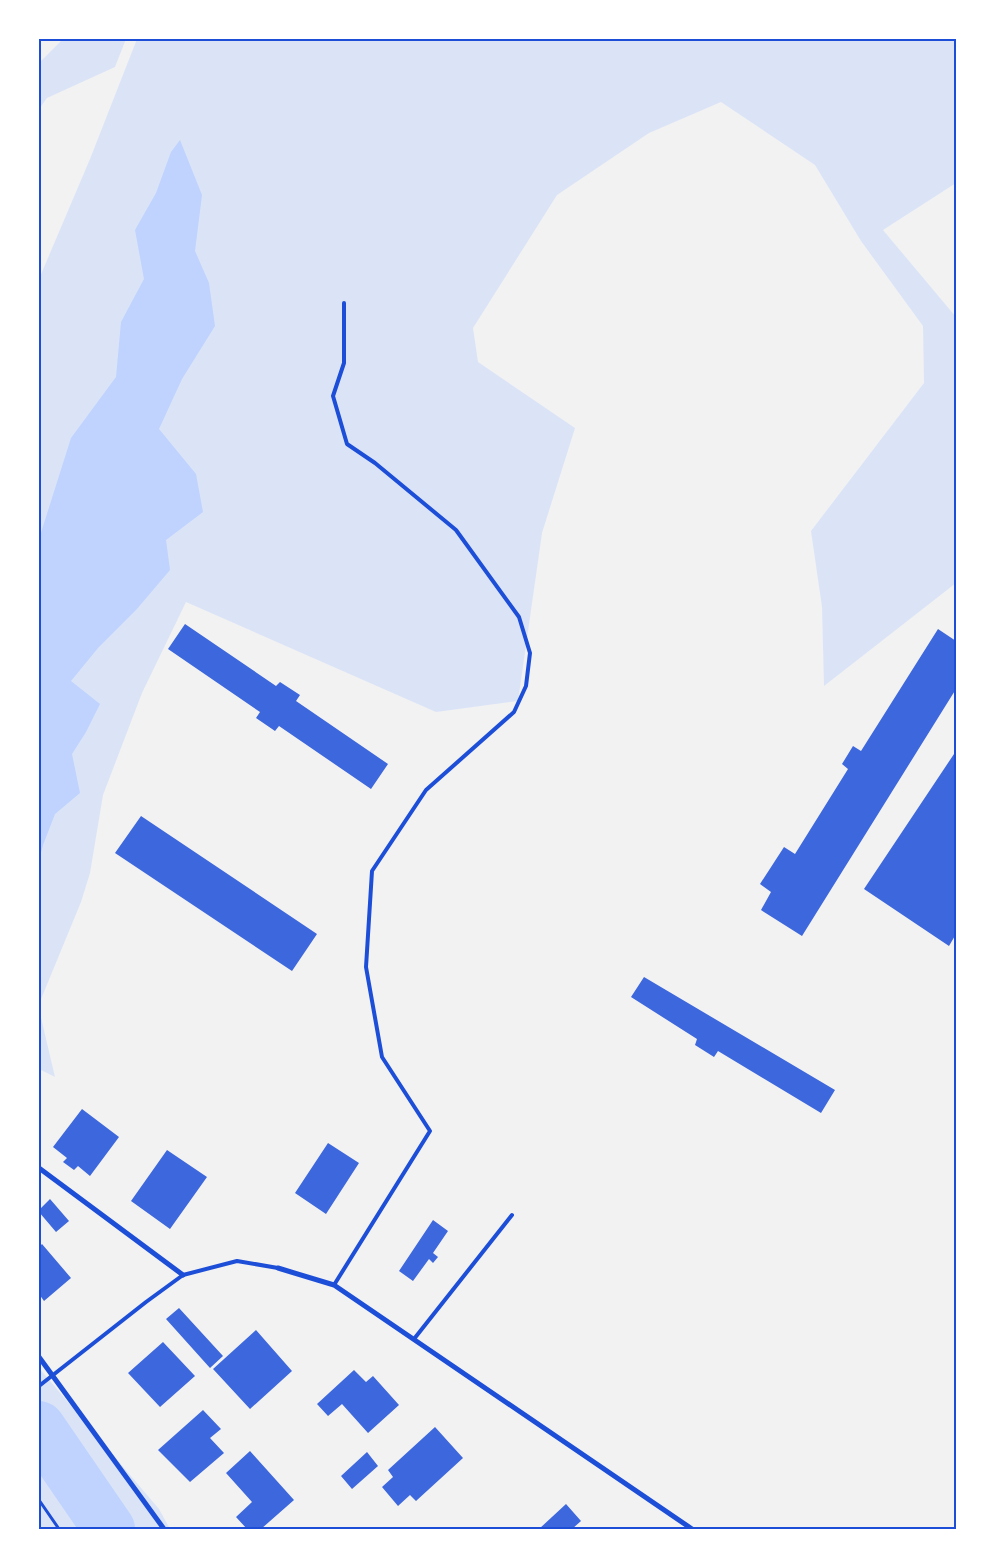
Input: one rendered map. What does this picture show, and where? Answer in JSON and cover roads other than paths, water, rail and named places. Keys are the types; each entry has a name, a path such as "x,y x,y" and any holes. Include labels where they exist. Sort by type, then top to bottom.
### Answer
{"street":[{"path":"39,1168 183,1275"},
{"path":"278,1268 334,1285 692,1529"},
{"path":"39,1357 164,1529"}],"lane":[{"path":"334,1285 430,1131 382,1057 366,967 372,871 426,790 514,712 526,686 530,653 519,617 456,530 375,463 347,444 333,396 344,363 344,303"},
{"path":"414,1339 512,1215"},
{"path":"39,1386 183,1275 237,1261 278,1268"}],"water":[{"path":"180,140 202,195 195,251 209,283 215,326 182,379 159,429 196,474 203,512 166,540 170,570 136,610 98,648 71,681 100,704 72,754 80,793 55,814 39,860 39,539 71,438 116,377 121,322 144,279 135,230 156,193 171,152"}],"waterway":[{"path":"39,1427 109,1529"}]}
